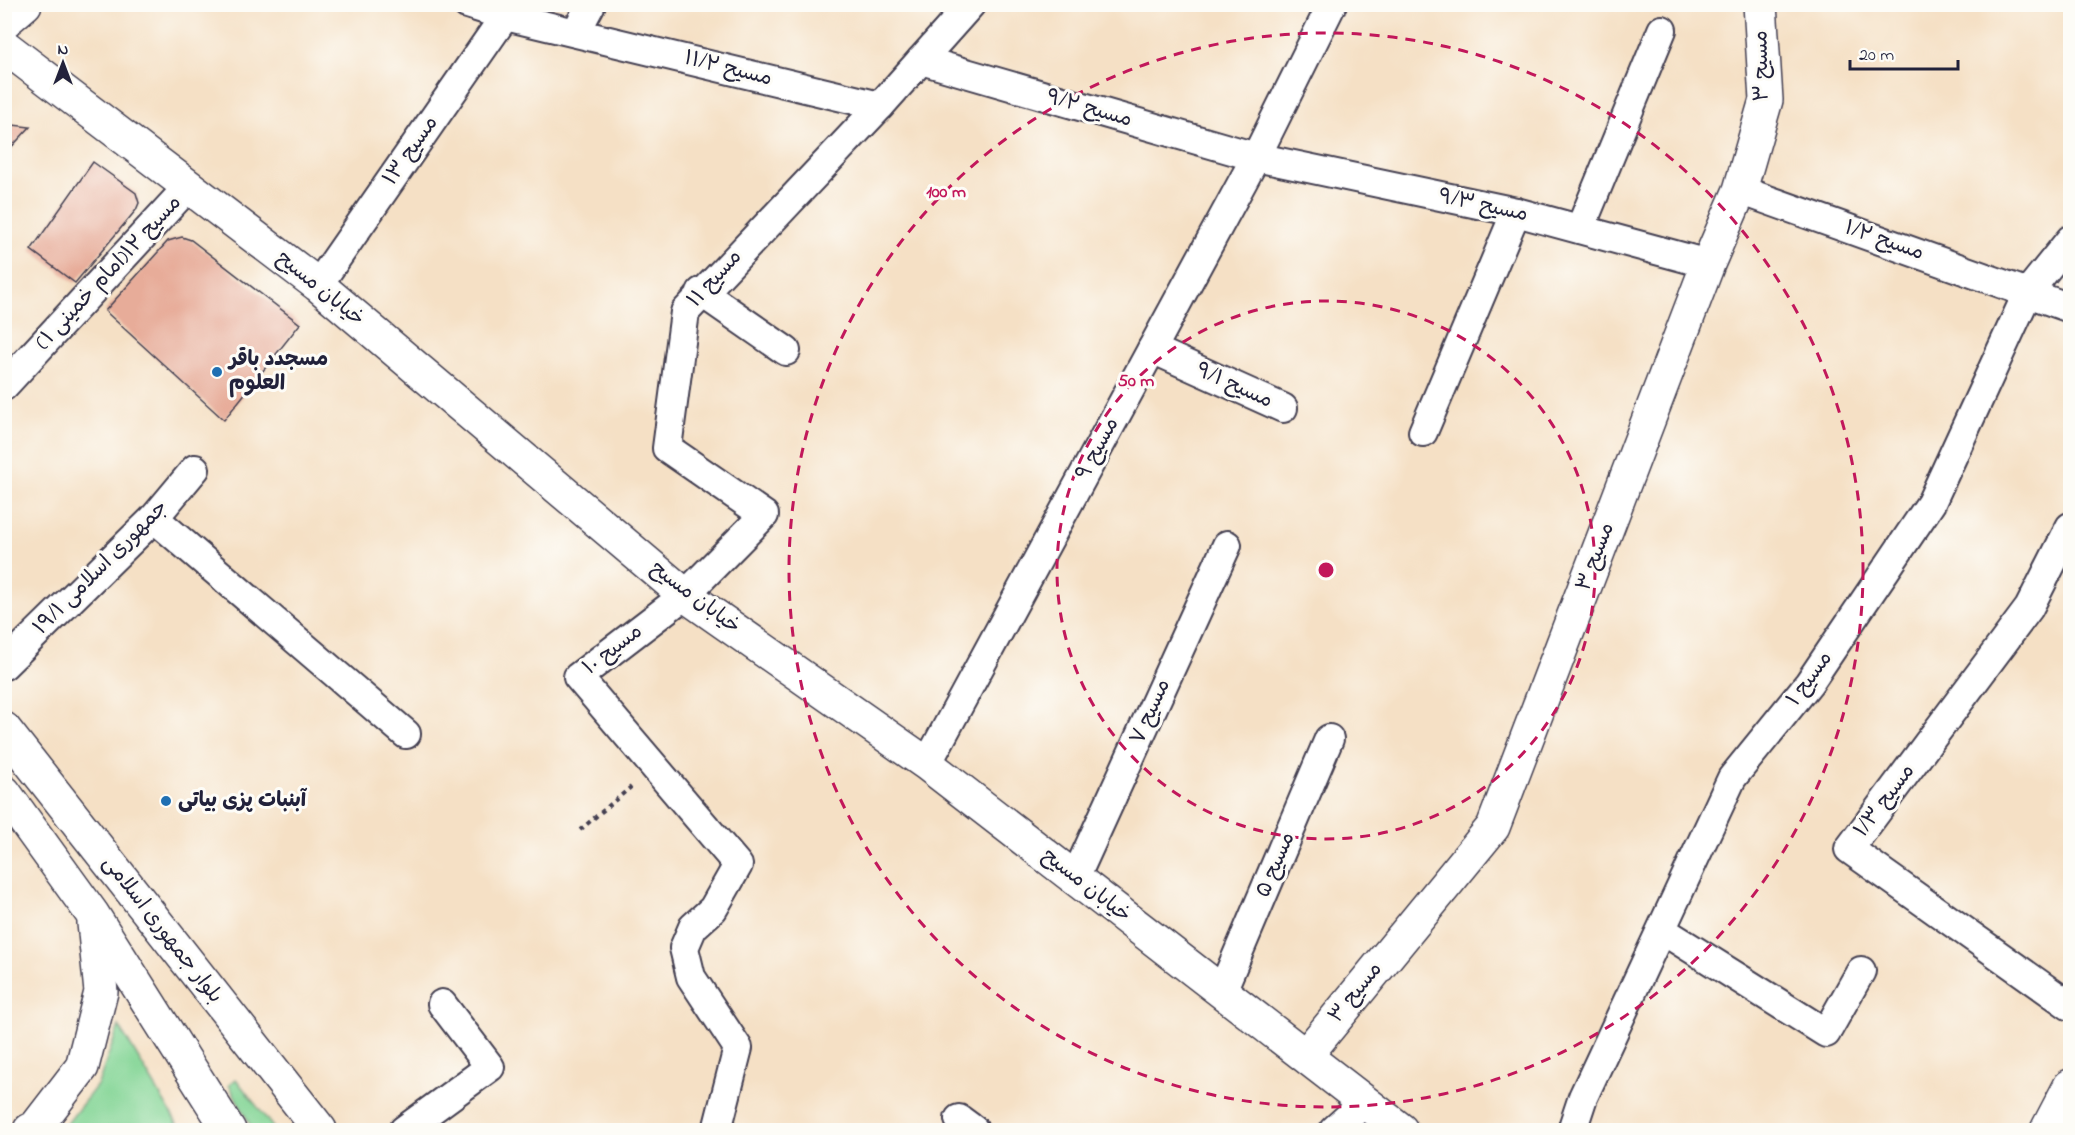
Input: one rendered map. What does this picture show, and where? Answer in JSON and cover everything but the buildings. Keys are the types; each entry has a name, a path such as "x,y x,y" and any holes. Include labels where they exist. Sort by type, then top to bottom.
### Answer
{"street":[{"path":"4,22 25,4"},
{"name":"مسیح ۱۱/۲","path":"467,4 505,16 880,106"},
{"path":"576,32 591,4"},
{"name":"مسیح ۱۱","path":"685,595 764,515 667,448 685,312 701,292 880,106 971,4"},
{"name":"مسیح ۹","path":"927,764 1256,157 1332,4"},
{"name":"مسیح ۳","path":"1305,1055 1493,826 1708,264 1740,190 1766,100 1760,4"},
{"name":"مسیح ۱۳","path":"318,285 505,16"},
{"path":"1580,229 1662,30"},
{"name":"خیابان مسیح","path":"4,46 318,285 685,595 927,764 1401,1131"},
{"name":"مسیح ۹/۲","path":"921,60 1256,157"},
{"name":"مسیح ۹/۳","path":"1256,157 1516,212 1708,264"},
{"name":"مسیح ۱۲(امام خمینی ۱)","path":"4,386 188,187"},
{"name":"مسیح ۱/۲","path":"1740,190 2028,292"},
{"path":"1423,432 1516,212"},
{"name":"مسیح ۱","path":"1572,1131 1583,1097 1732,778 1809,683 1931,503 2028,292 2070,240"},
{"path":"701,292 786,351"},
{"path":"2028,292 2070,308"},
{"name":"مسیح ۹/۱","path":"1152,349 1283,408"},
{"name":"جمهوری اسلامی ۱۹/۱","path":"4,665 154,518 195,469"},
{"path":"154,518 406,734"},
{"name":"مسیح ۱/۳","path":"2070,527 2029,608 1849,849 2070,1006"},
{"name":"مسیح ۷","path":"1075,878 1227,545"},
{"name":"مسیح ۱۰","path":"654,768 578,677 685,595"},
{"name":"بلوار جمهوری اسلامی","path":"4,729 320,1131"},
{"name":"مسیح ۵","path":"1222,991 1329,740"},
{"path":"654,768 738,865 713,909 693,927 684,948 691,977 738,1048 717,1131"},
{"name":"بلوار جمهوری اسلامی","path":"4,792 93,915 229,1131"},
{"path":"30,1131 35,1128 82,1067 101,992 93,915"},
{"path":"1662,930 1826,1033 1862,971"},
{"path":"404,1131 490,1067 442,1004"},
{"path":"2047,1131 2070,1086"},
{"path":"1334,1131 1365,1102"}],"path":[{"path":"580,830 654,768"}],"green space":[{"path":"119,1026 181,1130 62,1130 98,1084"},
{"path":"236,1079 275,1130 253,1130 229,1085"}],"place":[{"name":"مسجدد باقر العلوم","path":"217,372"},
{"name":"آبنبات پزی بیاتی","path":"166,801"}]}
